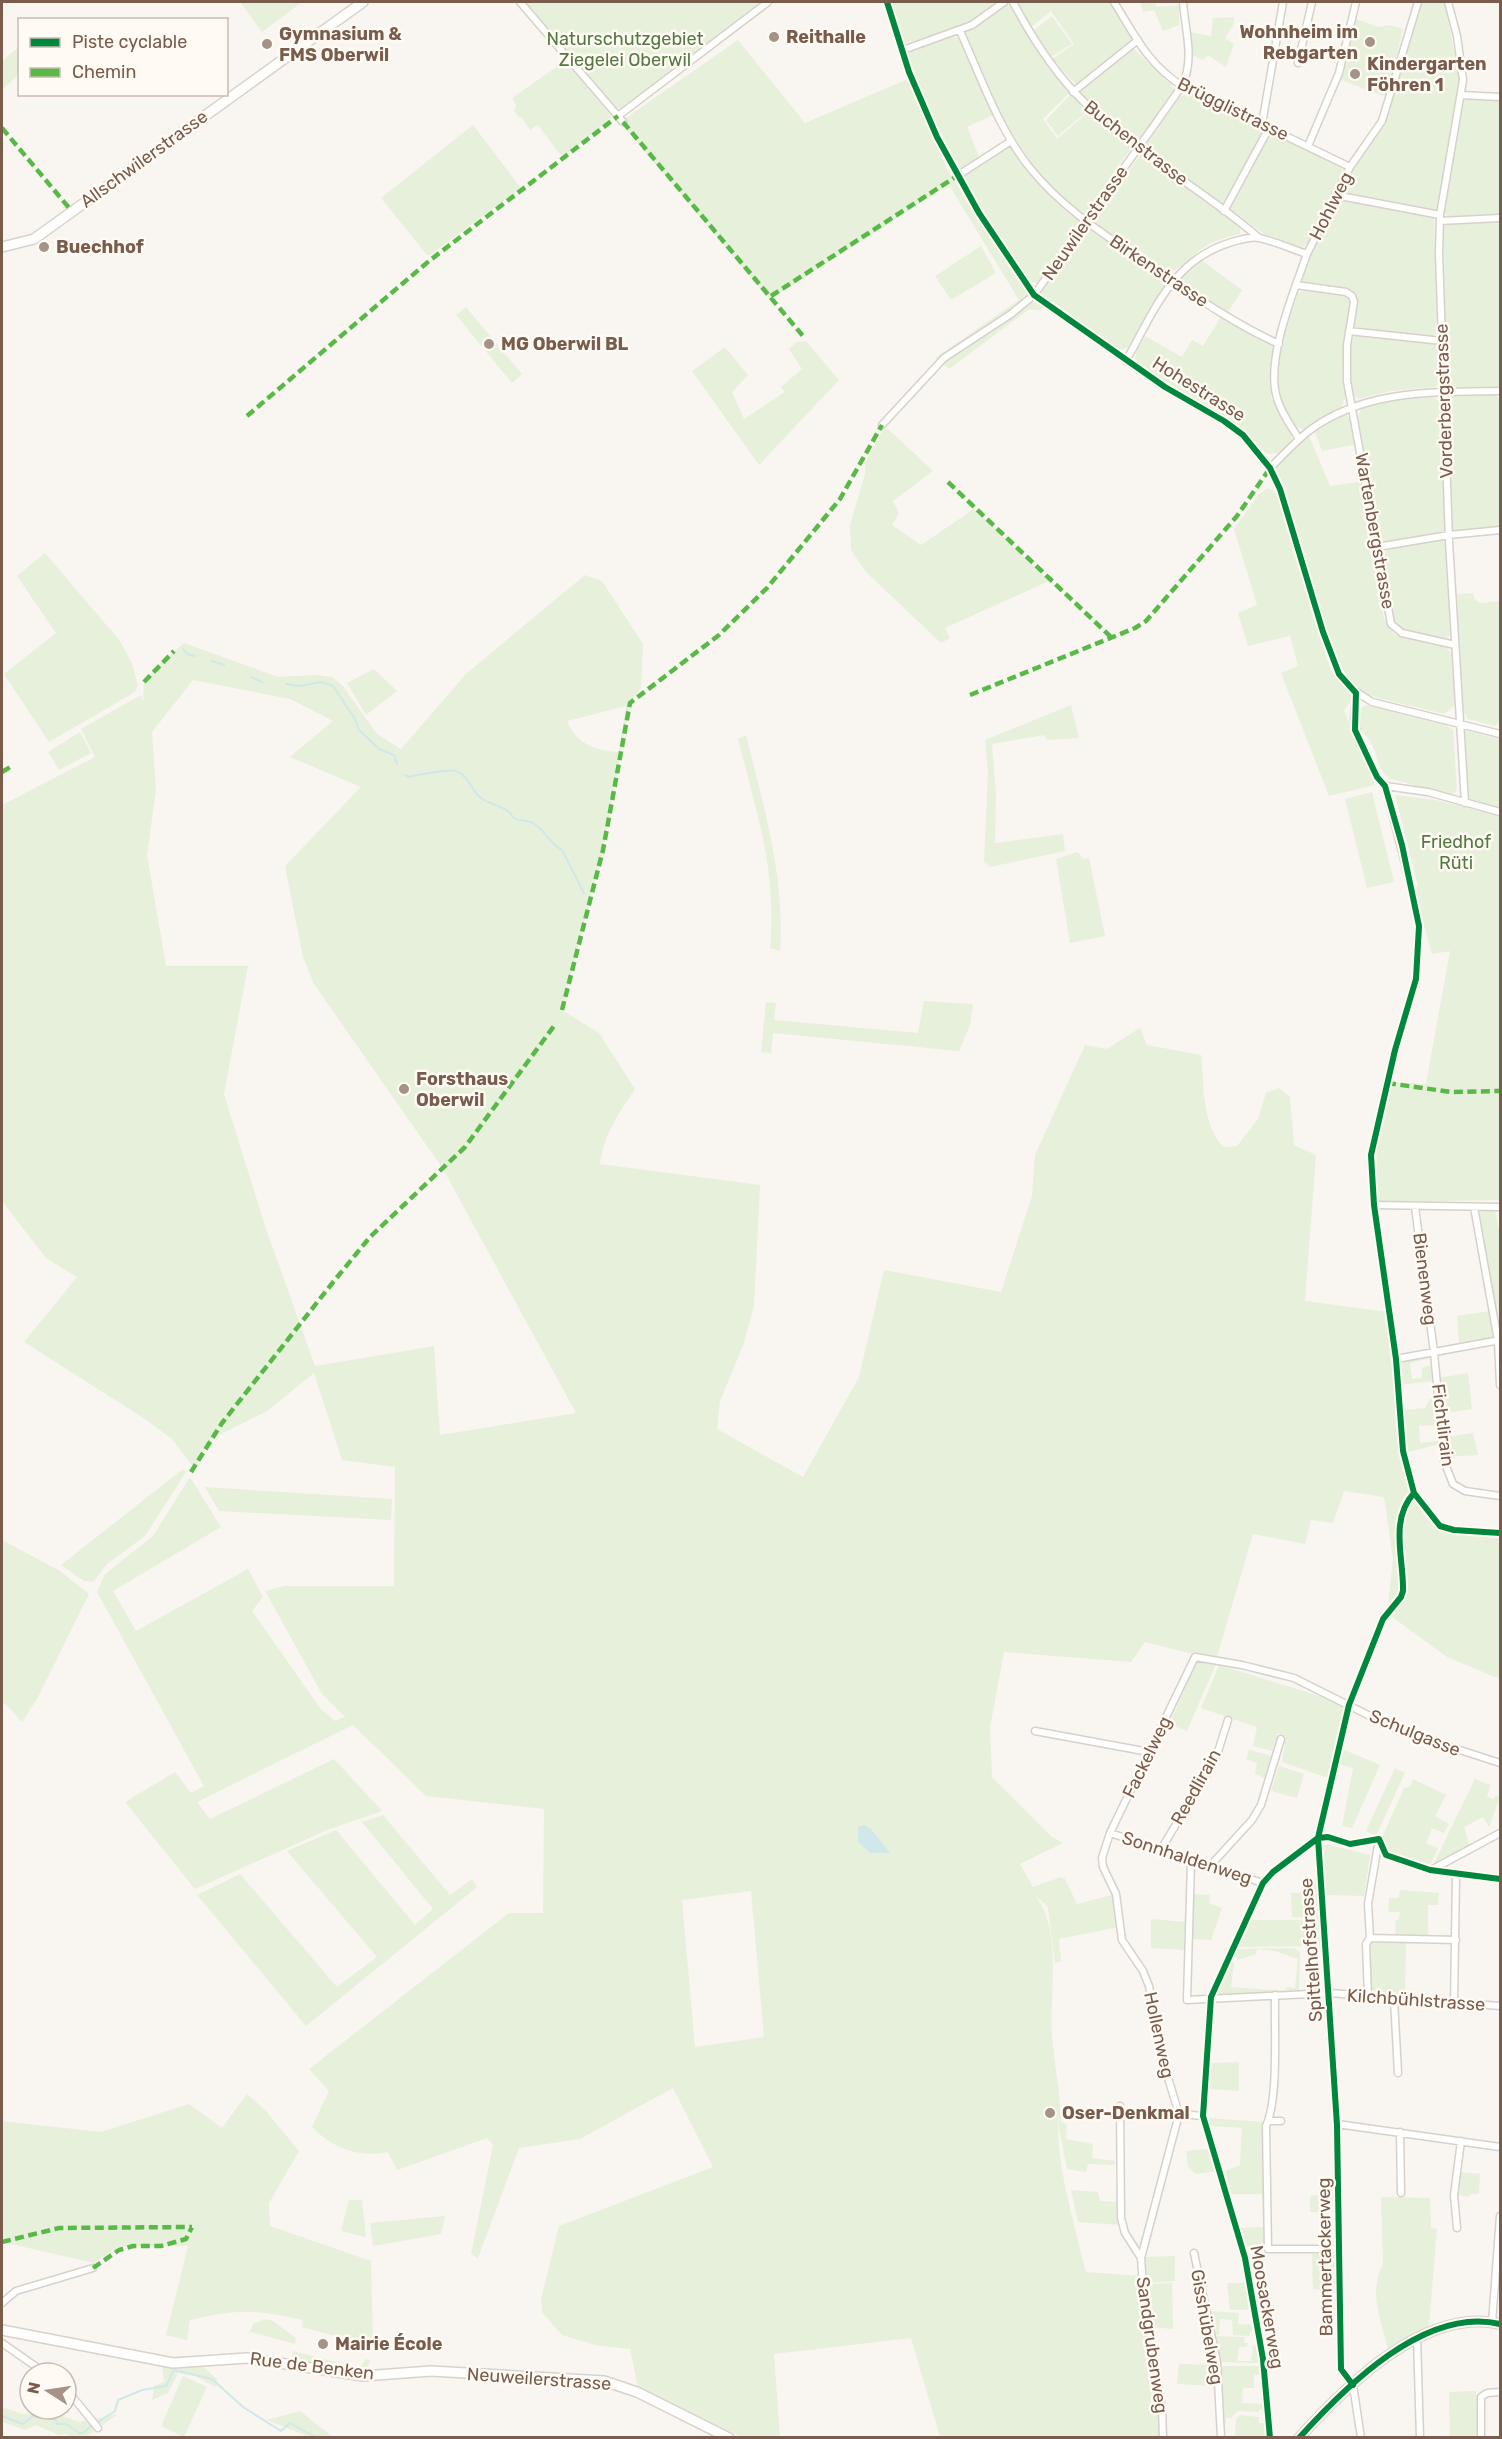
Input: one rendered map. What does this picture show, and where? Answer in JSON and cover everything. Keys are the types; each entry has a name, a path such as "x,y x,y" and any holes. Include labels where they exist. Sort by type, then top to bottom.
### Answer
{"street":[{"name":"Allschwilerstrasse","path":"2,247 34,239 363,2"},
{"path":"520,2 621,119 768,2"},
{"name":"Hohestrasse","path":"887,2 922,105 957,176 1034,295 1126,361 1243,435 1270,468 1296,537 1323,632 1339,674 1354,691"},
{"path":"903,50 960,31 1004,2"},
{"name":"Buchenstrasse","path":"1013,2 1045,56 1073,92 1138,148 1258,237"},
{"name":"Brügglistrasse","path":"1114,2 1156,68 1182,86 1350,167"},
{"name":"Neuwilerstrasse","path":"882,425 944,358 1011,314 1034,295 1086,222 1182,86 1189,68 1189,58 1182,2"},
{"path":"1262,124 1283,2"},
{"path":"1298,63 1312,2"},
{"path":"1308,146 1339,73 1356,2"},
{"name":"Hohlweg","path":"1258,237 1307,254 1350,167 1382,121 1418,2"},
{"name":"Vorderbergstrasse","path":"1448,2 1462,66 1461,95 1440,218 1443,392 1465,803"},
{"name":"Birkenstrasse","path":"960,31 1011,141 1046,186 1086,222 1173,281 1252,332 1279,344"},
{"path":"1073,92 1138,40"},
{"path":"1461,95 1500,97"},
{"path":"1224,211 1269,128"},
{"path":"957,176 1011,141"},
{"path":"1335,195 1440,218 1500,218"},
{"path":"1126,361 1173,281 1191,262 1210,248 1258,237"},
{"path":"1299,439 1277,398 1274,380 1279,344 1307,254"},
{"name":"Wartenbergstrasse","path":"1296,285 1352,296 1354,302 1349,332 1347,381 1391,624 1402,633 1455,645"},
{"path":"1349,332 1442,341"},
{"path":"1270,468 1299,439 1326,420 1352,407 1389,395 1500,391"},
{"path":"1377,547 1449,535 1500,530"},
{"path":"1354,691 1372,702 1460,722 1500,734"},
{"path":"1354,691 1355,730 1377,777 1385,786 1412,891"},
{"path":"1385,786 1418,790 1500,812"},
{"name":"Bienenweg","path":"1374,1205 1500,1207"},
{"name":"Bienenweg","path":"1415,1207 1434,1352"},
{"path":"1474,1207 1499,1340 1500,1385"},
{"path":"1396,1359 1499,1340"},
{"name":"Fichtlirain","path":"1434,1352 1444,1461 1453,1484 1465,1491 1500,1496"},
{"name":"Schulgasse","path":"1196,1657 1242,1665 1294,1678 1398,1730 1500,1763"},
{"name":"Fackelweg","path":"1102,1858 1110,1833 1196,1657"},
{"name":"Spittelhofstrasse","path":"1337,2124 1318,1838 1349,1705"},
{"name":"Reedlirain","path":"1160,1851 1216,1758 1228,1720"},
{"path":"1035,1731 1149,1752"},
{"path":"1210,1866 1252,1820 1260,1807 1281,1738"},
{"name":"Sonnhaldenweg","path":"1110,1833 1263,1883"},
{"path":"1430,1870 1500,1833"},
{"path":"1179,2114 1203,2116 1208,2071 1211,1997 1263,1883 1273,1872 1318,1838 1328,1837 1350,1844 1379,1839"},
{"path":"1379,1839 1386,1855 1430,1870 1500,1879"},
{"path":"1368,1996 1366,1944 1370,1938 1369,1894 1379,1839"},
{"name":"Hollenweg","path":"1102,1858 1103,1867 1116,1894 1122,1940 1143,1971 1149,1986 1161,2055 1179,2114"},
{"name":"Kilchbühlstrasse","path":"1191,1861 1187,2000 1211,1997 1330,1993 1500,2006"},
{"path":"1454,2004 1456,1875"},
{"path":"1370,1938 1456,1940"},
{"path":"1275,1995 1269,2121 1266,2126 1268,2249 1338,2249"},
{"path":"1394,1999 1398,2073"},
{"path":"1120,2106 1121,2218 1125,2234 1141,2258"},
{"name":"Sandgrubenweg","path":"1163,2438 1162,2407 1144,2301 1141,2258 1179,2114"},
{"name":"Moosackerweg","path":"1203,2116 1245,2258 1263,2359 1270,2438"},
{"path":"1269,2121 1281,2121"},
{"path":"1337,2124 1500,2147"},
{"name":"Bammertackerweg","path":"1337,2124 1341,2369 1353,2385 1361,2438"},
{"path":"1400,2132 1401,2193"},
{"path":"1457,2228 1454,2195 1461,2141"},
{"path":"1299,2438 1353,2385 1383,2360 1417,2338 1448,2325 1496,2324 1500,2216"},
{"name":"Gisshübelweg","path":"1194,2253 1217,2362 1221,2438"},
{"path":"2,2303 16,2291 93,2268"},
{"name":"Rue de Benken","path":"2,2330 173,2363 247,2358 363,2376 446,2372"},
{"path":"1417,2338 1420,2438"},
{"path":"2,2343 28,2361"},
{"name":"Neuweilerstrasse","path":"446,2372 608,2382 637,2392 729,2438"},
{"path":"1481,2438 1481,2397 1487,2393 1500,2392"},
{"path":"78,2404 98,2428"}],"green space":[{"path":"240,2 302,2 262,32"},
{"name":"Naturschutzgebiet Ziegelei Oberwil","path":"523,2 763,2 623,110 611,106"},
{"path":"892,2 1000,2 962,28 905,43"},
{"path":"1009,2 1048,68 1069,93 1043,119 1057,139 1087,113 1131,148 1085,215 1066,202 1027,156 993,96 965,32 986,21"},
{"path":"1016,2 1110,2 1131,38 1130,44 1077,86 1052,59 1074,44 1051,11 1030,28"},
{"path":"1140,2 1155,2 1157,7 1179,5 1179,25 1163,31 1154,10 1143,12"},
{"path":"1421,2 1444,2 1460,78 1438,213 1339,194 1355,164 1384,124"},
{"path":"1052,16 1072,44 1051,57 1033,31"},
{"path":"1234,17 1233,25 1225,38 1234,44 1226,67 1208,55 1203,60 1192,55 1189,32 1211,36 1213,18"},
{"path":"1354,18 1378,27 1389,25 1403,29 1386,97 1339,79"},
{"path":"952,35 960,39 995,114 967,127 980,159 960,169 927,106 906,52"},
{"path":"738,40 805,123 908,79 947,169 1021,285 1043,307 1041,310 1028,310 949,369 935,358 1019,300 949,185 770,300 620,122"},
{"path":"18,48 18,75 2,90 2,61"},
{"path":"1133,48 1176,90 1139,140 1135,141 1102,117 1076,92"},
{"path":"565,61 612,117 562,157 538,125 530,130 514,111 516,105 512,98"},
{"path":"1189,93 1265,130 1224,204 1219,204 1144,148 1179,97"},
{"path":"1071,94 1086,112 1058,136 1046,120"},
{"path":"1469,98 1500,99 1500,216 1449,218 1444,213 1464,100"},
{"path":"473,125 521,188 427,255 381,198"},
{"path":"1274,133 1341,166 1343,172 1311,242 1302,247 1264,234 1229,208 1268,136"},
{"path":"1011,146 1036,180 1080,222 1039,283 1028,282 961,177"},
{"path":"1141,154 1240,226 1240,234 1212,243 1177,269 1167,272 1096,225 1093,220"},
{"path":"1342,200 1434,218 1438,330 1434,337 1354,327 1358,301 1350,290 1299,283 1334,202"},
{"path":"1500,220 1500,383 1498,387 1446,388 1441,224"},
{"path":"1088,229 1093,230 1163,278 1166,285 1131,346 1121,350 1040,293"},
{"path":"981,246 996,273 951,300 935,276"},
{"path":"1200,259 1242,290 1228,312 1183,285 1179,279"},
{"path":"1303,291 1345,295 1351,304 1344,342 1342,376 1346,397 1341,407 1304,430 1294,426 1285,408 1278,375 1281,345 1298,293"},
{"name":"MG Oberwil BL","path":"466,307 522,374 512,383 456,315"},
{"path":"1221,317 1274,345 1271,397 1290,430 1292,440 1280,453 1266,454 1239,428 1137,363 1135,354 1145,336 1182,357 1192,340 1203,346"},
{"path":"1354,334 1434,343 1439,348 1440,382 1435,387 1391,391 1359,399 1352,394 1350,353"},
{"path":"806,341 839,380 759,465 692,371 725,347 748,375 732,392 744,419 785,392 781,387 802,369 789,349 797,342"},
{"path":"1453,395 1496,395 1500,400 1500,529 1453,532 1448,402"},
{"path":"1433,397 1441,402 1446,528 1442,534 1380,543 1358,418 1361,409 1376,399"},
{"path":"1344,414 1352,419 1358,444 1322,451 1315,432"},
{"path":"884,428 888,429 933,471 893,501 899,513 892,525 921,545 974,509 1049,581 945,628 950,638 941,643 866,572 851,550 850,525 865,474 865,463"},
{"path":"1309,436 1330,486 1364,481 1384,619 1394,635 1445,646 1452,655 1455,705 1444,714 1359,691 1336,656 1315,597 1284,489 1274,468"},
{"path":"1267,488 1274,491 1279,500 1331,671 1352,694 1351,701 1344,710 1375,785 1329,796 1281,673 1298,666 1290,636 1248,646 1238,613 1257,605 1234,529 1259,494"},
{"path":"1440,539 1446,544 1450,634 1446,640 1403,630 1395,624 1380,548"},
{"path":"45,553 120,641 132,664 138,685 135,692 49,742 4,674 56,633 17,576"},
{"path":"585,575 602,581 643,644 641,687 630,703 603,850 562,1010 599,1033 635,1089 608,1134 600,1164 760,1185 754,1305 744,1343 720,1401 717,1429 803,1477 859,1377 884,1270 1001,1292 1032,1196 1035,1155 1085,1045 1107,1049 1140,1028 1147,1045 1201,1055 1208,1117 1217,1139 1224,1147 1237,1146 1258,1119 1266,1093 1279,1088 1290,1097 1294,1145 1316,1155 1305,1301 1388,1312 1398,1385 1403,1451 1414,1493 1440,1526 1454,1530 1500,1533 1500,1679 1447,1657 1387,1613 1393,1559 1384,1497 1344,1491 1333,1523 1311,1520 1305,1544 1253,1534 1216,1660 1145,1642 1131,1662 1004,1652 990,1727 992,1777 1052,1837 1063,1843 1020,1864 1033,1887 1061,1877 1065,1879 1077,1904 1112,1895 1118,1927 1059,1939 1061,1961 1055,1963 1048,1907 1035,1895 1044,1910 1052,1944 1052,2035 1061,2122 1067,2124 1066,2139 1093,2144 1092,2158 1115,2161 1115,2165 1088,2164 1086,2172 1067,2169 1059,2128 1059,2113 1058,2131 1066,2192 1086,2272 1141,2276 1162,2424 1158,2437 940,2437 911,2338 774,2354 780,2437 741,2437 638,2387 630,2349 595,2345 562,2335 542,2312 541,2300 559,2226 713,2167 673,2088 580,2139 519,2148 478,2258 471,2254 493,2145 487,2138 397,2170 388,2152 367,2154 347,2150 328,2141 312,2127 329,2091 309,2069 509,1913 543,1913 544,1809 426,1796 353,1725 197,1802 210,1819 334,1759 382,1811 327,1830 195,1889 125,1802 175,1772 191,1793 204,1786 97,1592 105,1574 153,1536 190,1477 221,1527 113,1591 136,1631 248,1569 263,1597 252,1611 320,1708 335,1721 344,1717 348,1720 322,1694 265,1591 285,1586 394,1586 395,1467 342,1460 314,1373 267,1411 211,1439 194,1468 172,1439 145,1419 24,1342 77,1277 46,1258 2,1201 2,805 95,757 81,729 141,695 143,702 144,682 159,664 184,643 278,677 315,675 332,677 342,685 377,734 401,749 466,674","holes":["193,680 290,699 333,721 290,757 361,787 285,866 303,957 314,984 443,1169 576,1413 440,1435 434,1346 315,1366 265,1226 224,1094 248,966 166,966 147,855 156,790 152,732","626,706 619,752 588,745 576,735 567,721","751,1891 764,2037 695,2047 682,1900"]},
{"path":"1473,593 1475,600 1480,603 1500,601 1500,722 1495,726 1468,719 1462,709 1457,594"},
{"path":"374,669 397,691 366,715 347,683"},
{"path":"1071,705 1079,738 1047,740 1044,735 992,744 996,794 995,843 1063,834 1065,851 990,867 984,862 988,772 985,740"},
{"path":"1366,705 1445,725 1453,730 1457,791 1450,795 1388,778 1380,766 1371,742 1359,729 1357,710"},
{"path":"1464,730 1500,739 1500,809 1467,801"},
{"path":"80,732 91,753 59,770 48,752"},
{"path":"746,735 772,842 781,923 780,951 770,948 771,893 768,868 764,842 738,739"},
{"path":"1372,792 1394,882 1367,888 1345,799"},
{"name":"Friedhof Rüti","path":"1395,795 1436,800 1500,816 1500,1200 1377,1202 1377,1141 1386,1096 1391,1082 1426,1084 1450,951 1432,954 1414,889 1418,886"},
{"path":"1078,852 1083,859 1089,858 1105,936 1070,943 1056,859"},
{"path":"924,1001 973,1004 970,1025 959,1051 773,1033 771,1053 761,1052 766,1002 776,1003 774,1020 918,1033"},
{"path":"1482,1210 1495,1211 1500,1234 1500,1334 1478,1217"},
{"path":"1490,1311 1494,1334 1491,1339 1459,1343 1457,1316"},
{"path":"1428,1356 1431,1358 1410,1363 1412,1379 1422,1378 1422,1368 1430,1365 1433,1381 1398,1385 1398,1362"},
{"path":"1468,1373 1472,1409 1440,1414 1438,1378"},
{"path":"1434,1392 1437,1425 1419,1426 1420,1443 1439,1441 1439,1444 1409,1452 1403,1445 1402,1410 1425,1408"},
{"path":"1473,1433 1478,1455 1446,1457 1444,1437"},
{"path":"183,1469 186,1472 145,1536 107,1564 93,1582 84,1581 61,1565"},
{"path":"205,1487 392,1499 391,1520 219,1511"},
{"path":"2,1540 60,1571 89,1594 37,1699 22,1722 5,1703 2,1705"},
{"path":"1197,1662 1216,1664 1187,1731 1169,1724"},
{"path":"1219,1665 1349,1705 1328,1778 1282,1762 1286,1736 1278,1733 1272,1751 1253,1746 1257,1727 1201,1708"},
{"path":"1342,1749 1380,1765 1352,1828 1342,1826 1353,1768 1339,1764"},
{"path":"1249,1750 1273,1756 1267,1779 1255,1774 1257,1763 1246,1759"},
{"path":"1279,1766 1304,1774 1297,1798 1271,1791"},
{"path":"1395,1768 1405,1773 1376,1836 1366,1831"},
{"path":"1413,1779 1446,1795 1435,1816 1449,1824 1444,1833 1432,1828 1426,1843 1438,1848 1430,1866 1377,1849 1404,1788 1410,1787"},
{"path":"1475,1779 1490,1785 1487,1797 1494,1799 1496,1795 1500,1797 1489,1827 1483,1817 1464,1827 1470,1847 1433,1865"},
{"path":"383,1815 450,1895 472,1879 477,1887 306,2026 197,1895 240,1874 337,1987 377,1957 287,1851 336,1830 415,1925 433,1909 362,1822"},
{"path":"1326,1844 1370,1855 1364,1896 1325,1895 1321,1849"},
{"path":"1308,1879 1319,1879 1321,1923 1312,1918 1292,1917 1291,1893 1309,1893"},
{"path":"1400,1890 1439,1893 1438,1905 1428,1905 1428,1936 1395,1936 1396,1920 1399,1919 1400,1912 1388,1912 1389,1898 1399,1898"},
{"path":"1193,1894 1210,1895 1209,1903 1222,1908 1211,1940 1191,1939"},
{"path":"1151,1919 1185,1922 1184,1950 1151,1948"},
{"path":"1250,1920 1312,1920 1320,1924 1321,1946 1238,1947"},
{"path":"1372,1943 1406,1943 1405,1994 1370,1992 1369,1945"},
{"path":"1294,1948 1300,1952 1299,1992 1219,1995 1217,1992 1231,1959 1234,1964 1231,1987 1287,1991 1285,1987 1295,1988 1298,1959 1275,1951 1257,1949 1256,1954 1238,1960 1233,1952 1235,1949"},
{"path":"1239,2062 1239,2091 1209,2089 1212,2063"},
{"path":"247,2094 265,2110 299,2151 269,2203 270,2226 371,2261 373,2346 302,2327 303,2320 259,2312 234,2312 190,2320 187,2340 166,2335 188,2246 118,2247 94,2263 2,2242 2,2121 101,2132 189,2104 222,2128"},
{"path":"1207,2118 1264,2122 1266,2248 1245,2247 1239,2228 1263,2227 1262,2194 1230,2194 1225,2171 1240,2165 1242,2128 1212,2126"},
{"path":"1211,2149 1217,2171 1196,2174 1188,2167 1186,2151"},
{"path":"1460,2172 1480,2174 1479,2194 1471,2194 1468,2197 1458,2195"},
{"path":"1320,2180 1332,2181 1333,2212 1310,2212 1310,2196 1318,2195"},
{"path":"1071,2190 1098,2192 1100,2201 1117,2202 1116,2220 1119,2225 1078,2222"},
{"path":"1381,2197 1430,2198 1431,2228 1437,2229 1429,2326 1388,2349 1379,2317 1376,2295 1376,2285 1383,2264"},
{"path":"349,2200 362,2200 366,2237 341,2231"},
{"path":"445,2216 441,2234 373,2246 370,2223"},
{"path":"1312,2254 1333,2254 1337,2258 1338,2292 1313,2289"},
{"path":"1175,2256 1175,2281 1144,2283 1143,2262 1146,2257"},
{"path":"1172,2283 1173,2329 1151,2327 1144,2284"},
{"path":"1227,2283 1245,2283 1249,2310 1230,2310"},
{"path":"1209,2311 1239,2313 1238,2324 1256,2325 1256,2331 1250,2331 1249,2336 1233,2335 1232,2320 1220,2319 1219,2335 1214,2334"},
{"path":"265,2319 273,2321 296,2338 295,2344 251,2332 248,2335 253,2324"},
{"path":"1214,2336 1245,2337 1244,2343 1248,2343 1246,2347 1239,2347 1237,2361 1251,2361 1253,2348 1250,2347 1257,2345 1259,2363 1219,2362"},
{"path":"293,2351 360,2368 366,2359 370,2360 366,2373 291,2362"},
{"path":"1179,2364 1215,2365 1215,2386 1177,2384"},
{"path":"162,2365 201,2365 217,2379 216,2387 195,2376 178,2373 168,2393 152,2400 154,2386 164,2382"},
{"path":"1221,2366 1261,2366 1261,2375 1254,2375 1254,2388 1243,2388 1242,2403 1264,2404 1265,2409 1259,2409 1258,2412 1237,2411 1231,2418 1226,2418 1224,2434"},
{"path":"183,2376 207,2387 184,2437 161,2426"},
{"path":"1476,2391 1479,2437 1450,2437 1449,2392"},
{"path":"2,2407 18,2412 18,2421 79,2422 118,2414 86,2437 59,2435 36,2425 25,2430 2,2422"},
{"path":"300,2411 333,2437 309,2437 267,2420"},
{"path":"1240,2415 1259,2417 1259,2423 1266,2423 1267,2437 1235,2436 1236,2419"}],"water":[{"path":"864,1825 871,1829 890,1853 870,1853 858,1842 858,1827"}],"waterway":[{"path":"183,649 187,654 195,656"},
{"path":"212,661 224,665"},
{"path":"251,677 262,682"},
{"path":"286,684 300,686 321,682 333,686 355,719 359,730 379,749 394,755 397,764"},
{"path":"405,775 409,777 453,771 461,773 484,800 505,809 514,818 534,823 540,828 562,850 584,893"},
{"path":"98,2422 115,2411 118,2400 142,2390 166,2386 174,2370 212,2379 243,2407 281,2431 290,2423 317,2438"},
{"path":"2,2416 23,2424 33,2416 56,2420 57,2424 66,2424 79,2433 83,2433 92,2425"}],"marked path":[{"path":"247,416 429,261 618,116"},
{"path":"623,122 803,336"},
{"path":"2,128 70,209"},
{"path":"771,296 957,176"},
{"path":"562,1010 603,850 630,703 719,635 767,588 840,499 882,425"},
{"path":"970,695 1135,628 1146,621 1237,516 1270,468"},
{"path":"948,482 1112,638"},
{"path":"144,682 174,651"},
{"path":"2,772 12,766"},
{"path":"191,1472 222,1423 334,1281 370,1237 465,1147 554,1026"},
{"path":"1387,1083 1451,1092 1500,1091"},
{"path":"2,2242 59,2228 192,2227"},
{"path":"93,2268 119,2250 133,2246 161,2246 186,2239 192,2227"}],"cycle path":[{"path":"887,2 909,72 937,137 979,213 1034,295 1165,387 1224,421 1243,435 1270,468 1280,489 1323,632 1339,674 1356,693 1355,730 1377,777 1385,786 1402,845 1419,926 1416,979 1395,1050 1371,1155 1374,1205 1396,1359 1403,1451 1414,1493 1440,1526 1454,1530 1500,1533"},
{"path":"1353,2385 1341,2369 1337,2125 1318,1838 1349,1705 1383,1619 1401,1597 1403,1591 1400,1527 1406,1504 1414,1493"},
{"path":"1270,2438 1263,2359 1245,2258 1203,2116 1211,1997 1263,1883 1273,1872 1318,1838 1328,1837 1350,1844 1379,1839 1386,1855 1430,1870 1500,1879"},
{"path":"1299,2438 1339,2396 1363,2375 1389,2355 1416,2339 1443,2327 1472,2322 1500,2324"}],"place":[{"name":"Reithalle","path":"774,37"},
{"name":"Wohnheim im Rebgarten","path":"1370,42"},
{"name":"Gymnasium & FMS Oberwil","path":"267,44"},
{"name":"Kindergarten Föhren 1","path":"1355,74"},
{"name":"Buechhof","path":"44,247"},
{"name":"MG Oberwil BL","path":"489,344"},
{"name":"Forsthaus Oberwil","path":"404,1089"},
{"name":"Oser-Denkmal","path":"1050,2113"},
{"name":"Mairie École","path":"323,2344"}]}
